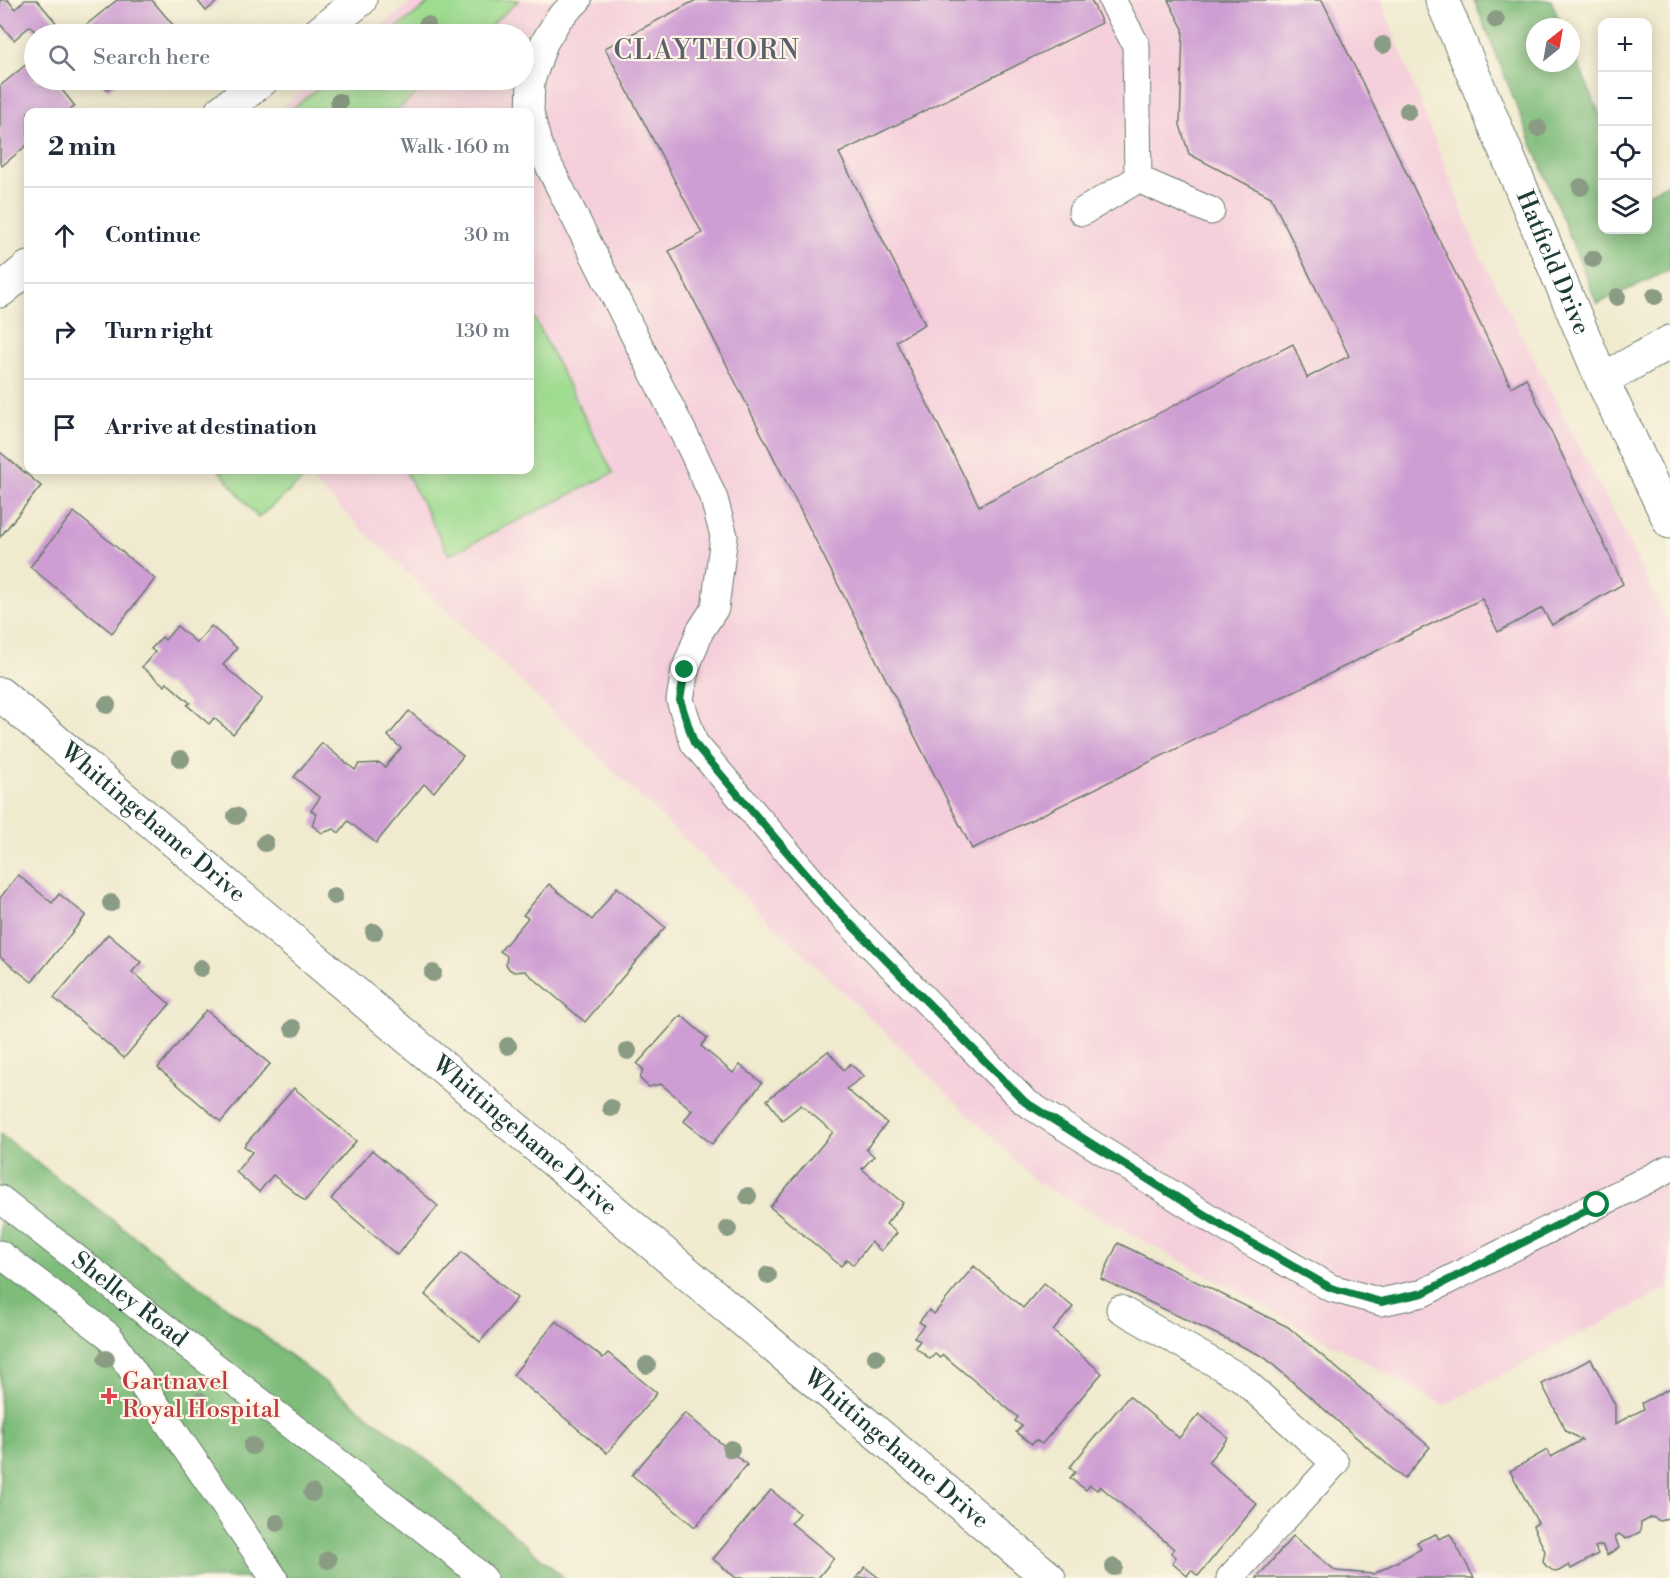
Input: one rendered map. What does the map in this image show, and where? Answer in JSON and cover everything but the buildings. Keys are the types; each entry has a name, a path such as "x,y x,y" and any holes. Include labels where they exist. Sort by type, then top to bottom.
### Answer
{"street":[{"path":"330,24 360,0"},
{"name":"Hatfield Drive","path":"1442,0 1602,380 1670,522"},
{"path":"226,108 249,90"},
{"path":"0,291 24,271"},
{"path":"1602,380 1670,342"},
{"name":"Whittingehame Drive","path":"0,694 1049,1578"}],"lane":[{"path":"534,72 544,42 559,18 578,0"},
{"path":"1112,0 1136,45 1138,179"},
{"path":"530,108 531,90"},
{"path":"534,128 538,144 694,454 714,499 724,536 715,608 700,631 685,670 680,700 694,743 833,906 1025,1102 1224,1227 1331,1288 1381,1302 1423,1293 1670,1168"},
{"path":"1138,179 1211,211"},
{"path":"1082,212 1138,179"},
{"name":"Shelley Road","path":"0,1200 448,1548 483,1578"},
{"path":"0,1254 110,1336 274,1578"},
{"path":"1120,1309 1241,1378 1335,1463 1230,1578"}],"shaded area":[{"path":"414,0 1381,0 1477,249 1670,626 1670,1287 1444,1405 1038,1183 891,1038 307,476 258,518 222,474 534,474 534,108 281,108 304,90 534,90 534,24 384,24"}],"green space":[{"path":"433,0 519,0 492,24 402,24"},
{"path":"1474,0 1551,0 1558,18 1526,18 1526,72 1580,72 1580,68 1598,111 1598,234 1652,234 1652,191 1670,183 1670,270 1597,304"},
{"path":"317,90 420,90 400,108 293,108"},
{"path":"534,318 613,473 449,555 407,474 534,474"},
{"path":"222,474 309,474 258,518"},
{"name":"Gartnavel Royal Hospital","path":"0,1134 432,1464 564,1578 0,1578"}],"place":[{"name":"Gartnavel Royal Hospital","path":"109,1396"}],"district":[{"name":"CLAYTHORN","path":"707,51"}],"route":[{"path":"685,670 680,700 694,743 833,906 1025,1102 1224,1227 1331,1288 1381,1302 1423,1293 1597,1205"}]}
